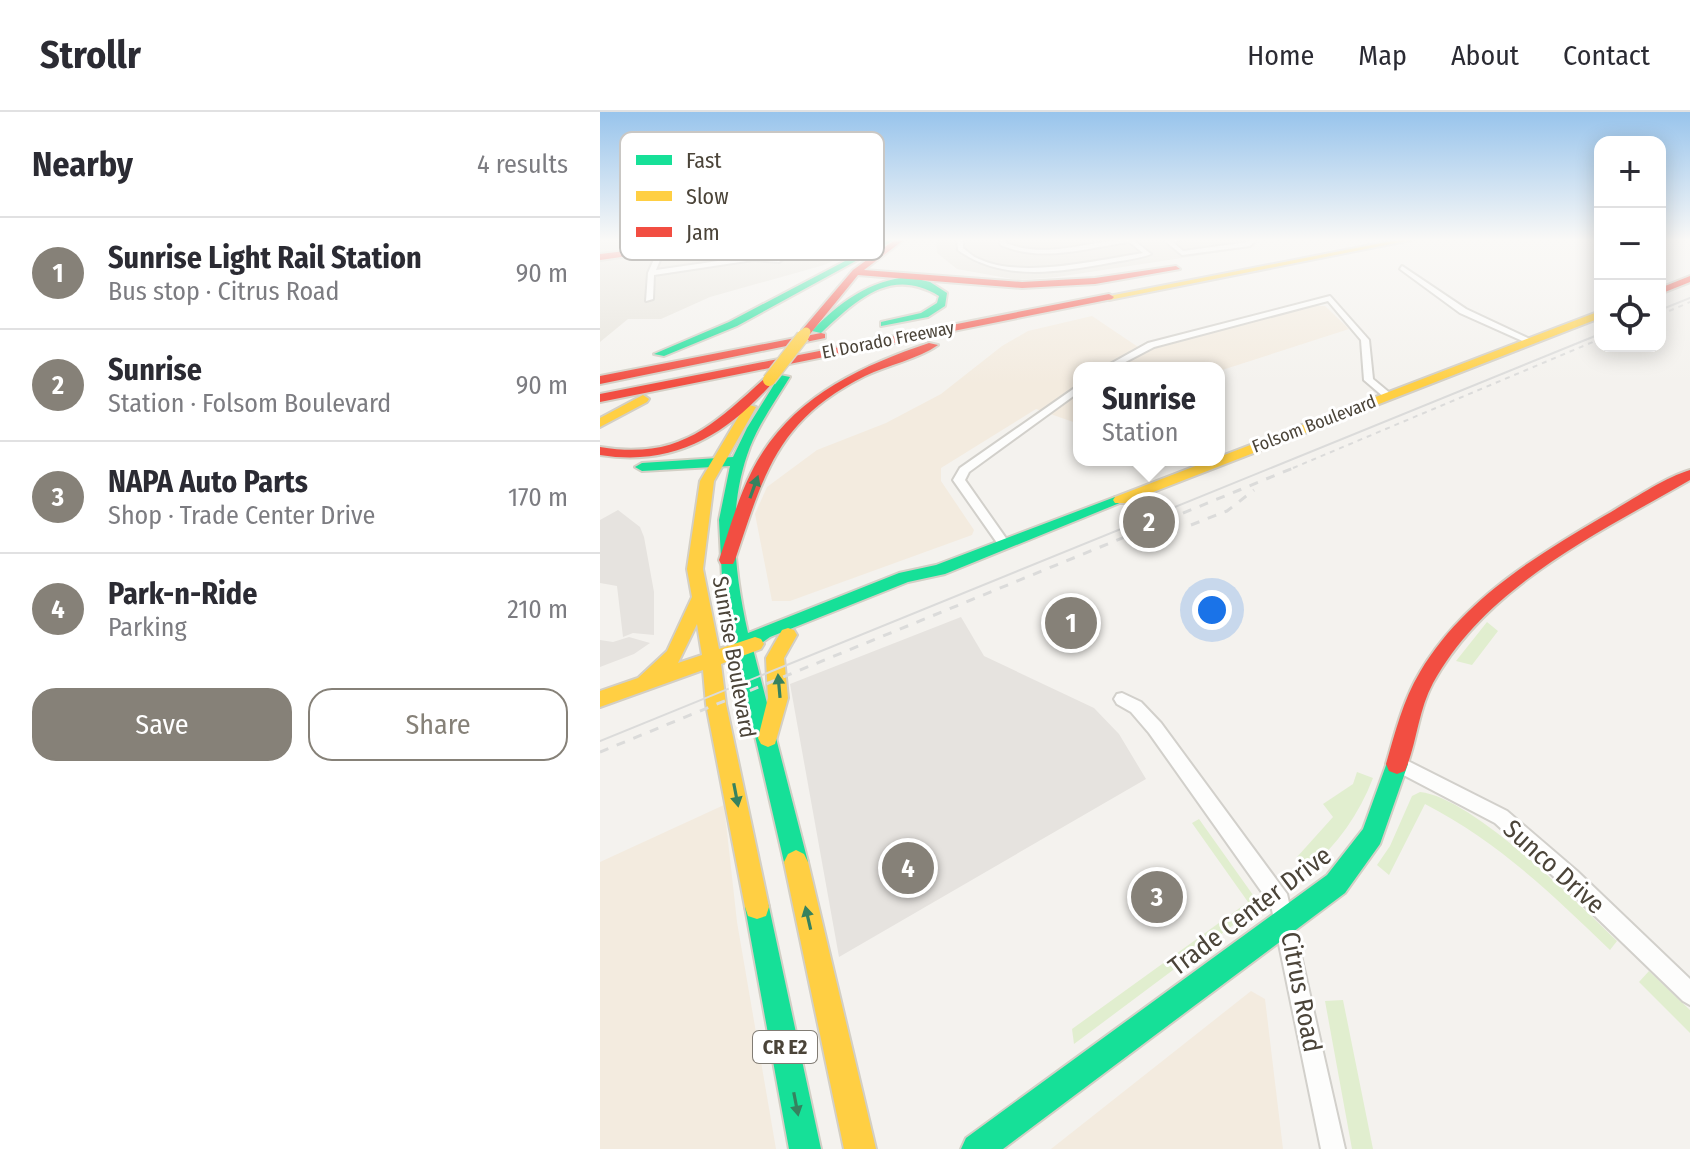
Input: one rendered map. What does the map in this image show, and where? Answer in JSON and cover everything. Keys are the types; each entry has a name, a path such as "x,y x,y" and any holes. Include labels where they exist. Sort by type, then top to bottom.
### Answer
{"main road":[{"path":"600,372 708,335 799,287"},
{"name":"Sunrise Boulevard","path":"805,1149 716,704 695,569 699,525 707,481 714,464 848,287"},
{"path":"812,332 850,300 872,289 883,287"},
{"path":"600,380 914,318 936,309 944,301 944,295 934,287"},
{"name":"El Dorado Freeway","path":"600,388 702,365 1126,287"},
{"name":"El Dorado Freeway","path":"600,398 1143,287"},
{"path":"727,560 763,463 804,409 832,388 901,355 1169,287"},
{"path":"600,423 638,401 695,386 1064,313"},
{"name":"Folsom Boulevard","path":"1225,459 1594,316"},
{"path":"600,451 636,456 685,446 707,436 777,379"},
{"name":"Sunrise Boulevard","path":"777,379 743,447 728,506 727,560 752,689 768,738 860,1149"},
{"path":"600,467 740,461"},
{"name":"Folsom Boulevard","path":"600,699 743,646 778,626 905,577 939,570 1206,466"},
{"name":"Trade Center Drive","path":"977,1149 1336,884 1359,858 1376,828 1400,765 1410,722 1426,679 1461,629 1522,577 1690,474"},
{"name":"Folsom Boulevard","path":"743,646 769,643 912,587 939,570"},
{"path":"645,682 674,656 699,600"},
{"path":"768,738 779,706 781,689 775,658 788,635"}],"street":[{"path":"649,299 650,287"},
{"path":"1430,287 1463,311 1530,341"},
{"path":"1118,362 1151,345 1330,298 1362,333 1367,346 1369,380 1388,396"},
{"path":"1004,544 959,480 960,476 964,470 1073,392"},
{"name":"Citrus Road","path":"1122,699 1136,707 1275,891 1287,920 1333,1149"},
{"name":"Sunco Drive","path":"1400,765 1501,817 1570,878 1690,994"}],"shaded area":[{"path":"600,287 744,287 710,297 661,319 628,319 600,342"},
{"path":"1314,306 1325,306 1349,329 1225,369 1225,362 1073,362 1073,422 1036,409 941,468 941,481 974,530 972,535 790,601 772,601 755,514 767,487 817,450 886,423 941,394 1002,346 1028,331 1092,316 1144,351"},
{"path":"618,510 640,527 644,537 654,592 654,635 633,633 623,637 617,586 600,583 600,520"},
{"path":"961,617 984,656 1094,708 1119,734 1146,779 839,957 790,684"},
{"path":"629,637 650,643 634,654 600,667 600,640 613,642"},
{"path":"724,805 737,922 776,1149 600,1149 600,862"},
{"path":"1251,991 1265,999 1283,1149 1051,1149"}],"green space":[{"path":"1487,622 1498,631 1472,665 1456,661"},
{"path":"1357,772 1373,778 1367,792 1346,828 1309,870 1297,857 1333,817 1323,804 1353,784"},
{"path":"1420,792 1442,798 1467,812 1523,854 1617,941 1610,950 1500,852 1425,804 1389,875 1377,865 1390,846 1412,796"},
{"path":"1199,819 1253,895 1252,911 1074,1044 1072,1029 1248,902 1192,823"},
{"path":"1649,971 1690,1010 1690,1033 1639,982"},
{"path":"1343,1000 1373,1149 1352,1149 1325,1001"}],"tram line":[{"path":"1666,308 1690,298"},
{"path":"600,741 1594,336"}],"railway":[{"path":"1666,312 1690,302"},
{"path":"1293,468 1594,342"},
{"path":"600,752 1298,466"},
{"path":"1191,525 1227,511 1254,490"}],"traffic: fast":[{"path":"660,354 733,324 801,287"},
{"path":"817,331 845,307 875,287"},
{"path":"885,324 924,315 942,304 944,295 932,287"},
{"path":"784,377 744,445 732,482 726,520 732,597 796,862"},
{"path":"642,467 740,461"},
{"path":"743,646 764,632 905,577 939,570 1120,500"},
{"path":"977,1149 1336,884 1372,836 1397,764"},
{"path":"757,907 805,1149"}],"traffic: slow":[{"path":"1109,297 1159,287"},
{"path":"1225,459 1594,316"},
{"path":"769,380 806,332"},
{"path":"600,423 643,399"},
{"path":"750,407 707,481 695,569 709,638 716,704 757,907"},
{"path":"1120,500 1208,466"},
{"path":"645,682 674,656 699,600"},
{"path":"768,738 778,698 775,658 788,635"},
{"path":"600,699 755,644"},
{"path":"796,862 860,1149"}],"traffic: jam":[{"path":"806,332 843,287"},
{"path":"600,398 1109,297"},
{"path":"600,380 821,336"},
{"path":"727,560 758,473 796,419 837,387 860,374 933,345"},
{"path":"600,451 650,455 673,449 713,428 769,380"},
{"path":"1397,764 1413,709 1427,677 1450,643 1478,612 1544,560 1690,474"}],"place":[{"name":"Sunrise","path":"1149,522"},
{"name":"Sunrise Light Rail Station","path":"1071,623"},
{"name":"Park-n-Ride","path":"908,868"},
{"name":"NAPA Auto Parts","path":"1157,897"}]}
